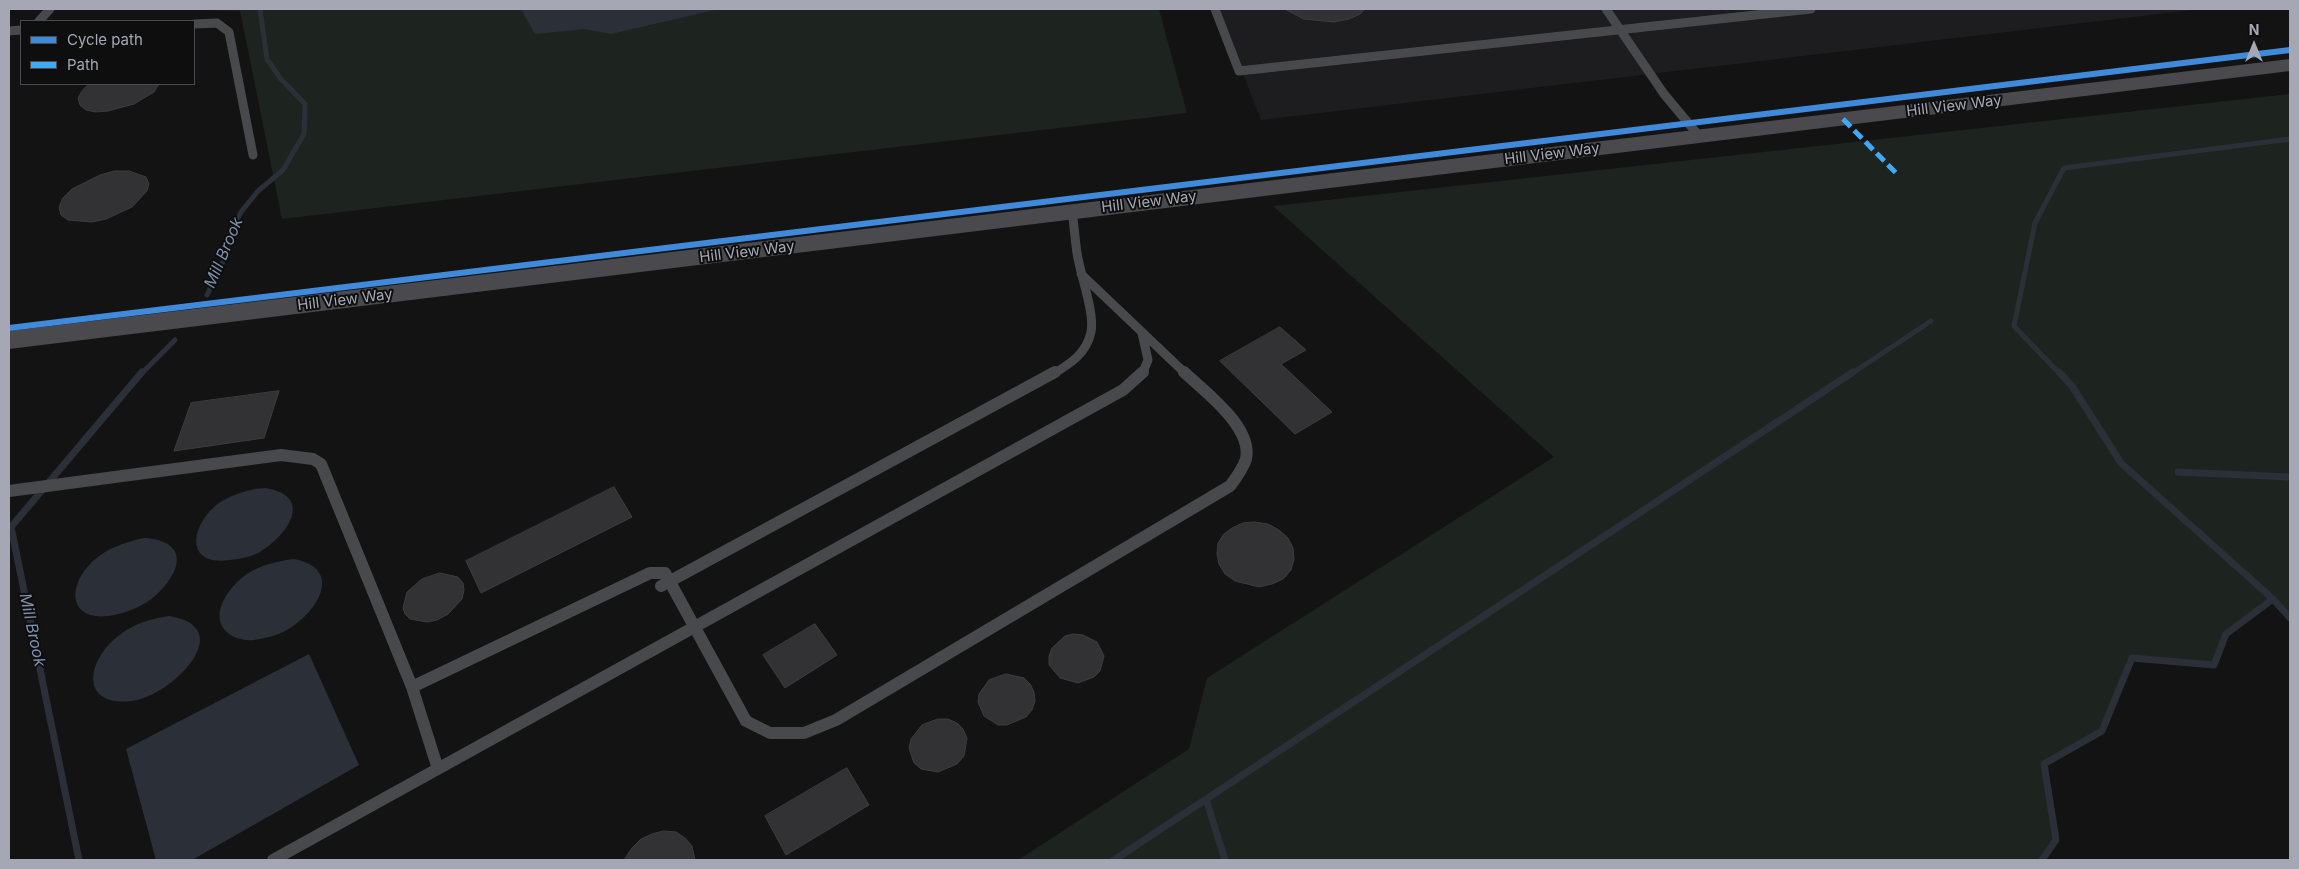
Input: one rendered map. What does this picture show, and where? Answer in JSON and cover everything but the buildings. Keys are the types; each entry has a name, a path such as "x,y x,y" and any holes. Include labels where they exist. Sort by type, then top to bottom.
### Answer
{"main road":[{"name":"Hill View Way","path":"9,340 2290,66"}],"lane":[{"path":"40,20 50,9"},
{"path":"1215,9 1239,71 1811,9"},
{"path":"1606,9 1664,94 1699,136"},
{"path":"195,24 217,23 229,32 252,155"},
{"path":"665,583 1017,395 1072,362 1084,347 1091,332 1090,315 1081,274 1072,211"},
{"path":"412,687 650,573 665,573 665,583 695,628 746,721 770,733 804,733 836,720 1230,486 1241,474 1247,461 1243,432 1231,417 1081,274"},
{"path":"273,860 1074,419 1138,381 1146,372 1148,356 1147,346 1140,330"},
{"path":"9,491 280,455 313,459 321,464 412,687 438,769"}],"shaded area":[{"path":"175,9 1159,9 1187,113 282,219 240,11"},
{"path":"521,9 719,9 611,34 585,29 535,34"},
{"path":"1218,9 2201,9 1261,120"},
{"path":"2290,94 2290,618 2273,599 2226,634 2214,665 2131,658 2102,731 2044,764 2056,840 2042,860 1018,860 1189,749 1207,678 1554,457 1273,206"},
{"path":"265,488 280,492 289,499 293,507 292,517 280,536 260,552 245,558 214,560 204,556 198,549 196,540 198,530 212,509 222,501 248,490"},
{"path":"144,538 159,540 169,545 175,551 177,559 176,568 164,587 146,603 119,614 99,616 88,614 80,609 76,601 75,592 84,571 93,561 104,552 117,546"},
{"path":"294,559 310,564 319,572 322,581 321,592 316,603 308,613 283,632 258,639 243,640 232,636 224,629 220,621 222,604 240,580 252,571 264,566"},
{"path":"169,616 189,623 199,633 199,646 192,661 180,675 165,687 148,696 132,701 115,701 103,697 96,690 93,681 94,670 99,658 107,647 123,632 135,625"},
{"path":"309,654 359,765 192,860 156,860 126,749"}],"waterway":[{"name":"Mill Brook","path":"207,295 228,251 230,233 241,212 258,191 283,170 304,134 305,104 280,78 267,59 260,9"},
{"path":"2060,374 2014,326 2035,223 2064,168 2290,139"},
{"path":"1851,374 1931,321"},
{"name":"Mill Brook","path":"141,374 175,340"},
{"name":"Mill Brook","path":"79,860 11,527 142,372"},
{"path":"1206,799 1853,372"},
{"path":"2059,372 2072,386 2121,463 2273,599"},
{"path":"2178,472 2290,477"},
{"path":"2042,860 2056,840 2044,764 2102,731 2132,658 2214,665 2226,634 2273,599"},
{"path":"2273,599 2290,618"},
{"path":"1114,860 1206,799"},
{"path":"1206,799 1225,860"}],"marked path":[{"path":"1843,119 1899,176"}],"cycle path":[{"path":"9,328 2290,50"}]}
